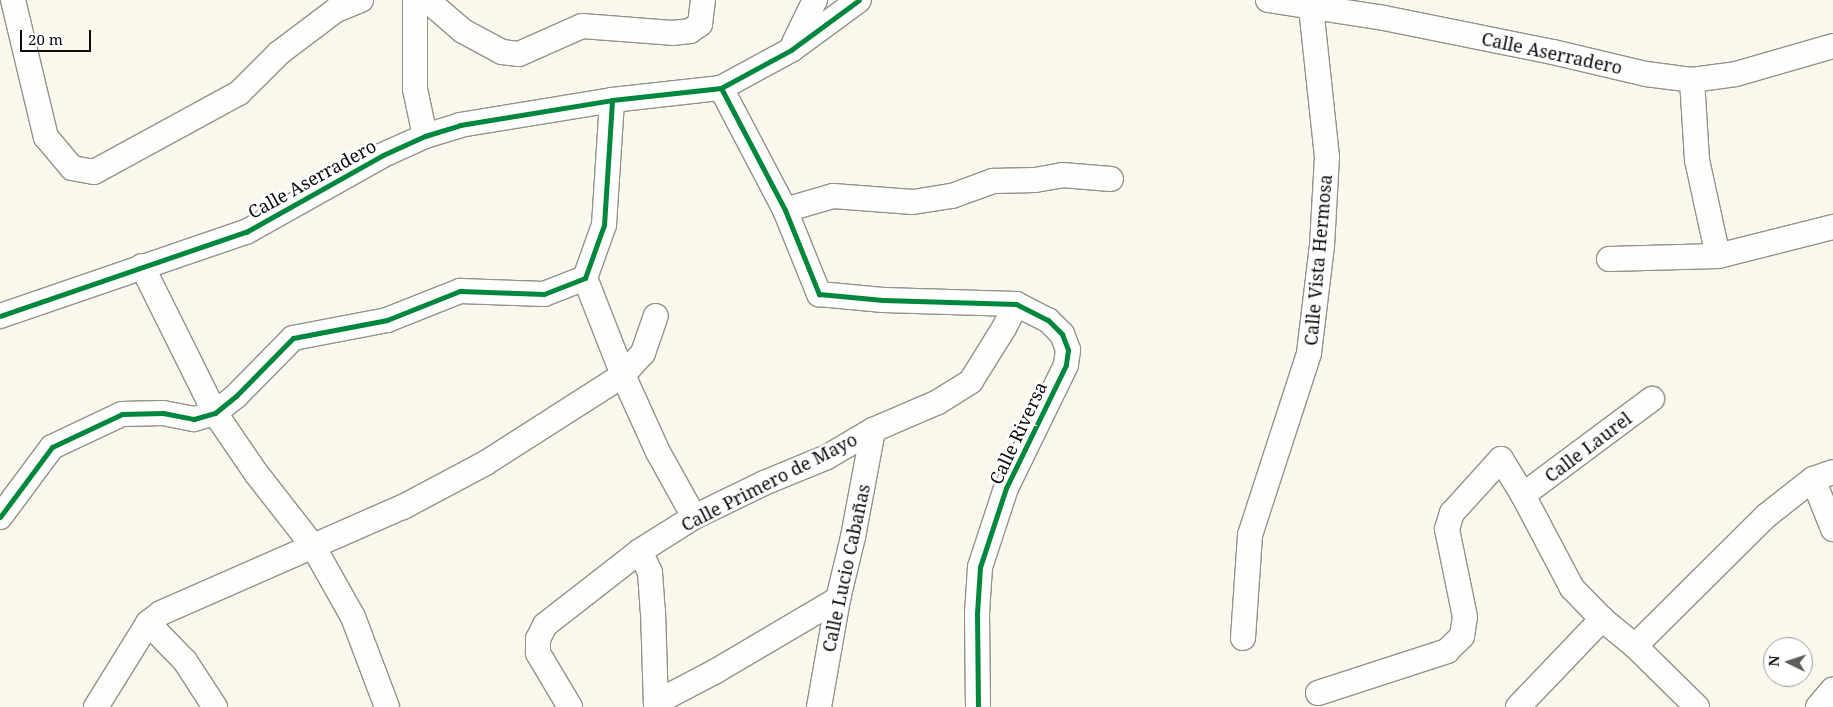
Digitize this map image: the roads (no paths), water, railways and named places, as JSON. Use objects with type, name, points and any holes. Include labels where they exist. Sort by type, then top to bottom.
[{"type":"street","points":[[13,0],[46,137],[72,168],[94,172],[239,93],[280,52],[336,10],[361,0]]},
{"type":"street","points":[[415,0],[415,89],[425,136]]},
{"type":"street","points":[[427,0],[463,31],[502,52],[519,54],[582,26],[672,33],[690,31],[700,24],[703,0]]},
{"type":"street","points":[[791,50],[815,0]]},
{"type":"street","name":"Calle Aserradero","points":[[0,316],[246,232],[383,155],[425,136],[460,125],[612,100],[721,88],[791,50],[859,0]]},
{"type":"street","name":"Calle Aserradero","points":[[1276,1],[1384,18],[1553,52],[1646,74],[1692,80],[1736,74],[1833,46]]},
{"type":"street","name":"Calle Vista Hermosa","points":[[1242,638],[1250,535],[1309,353],[1322,246],[1327,157],[1311,7]]},
{"type":"street","points":[[1692,80],[1697,160],[1718,256]]},
{"type":"street","points":[[721,88],[785,210],[819,294],[883,300],[1016,304]]},
{"type":"street","points":[[612,100],[604,225],[585,278],[624,375],[658,452],[694,517]]},
{"type":"street","points":[[785,210],[833,196],[913,202],[952,196],[993,181],[1034,180],[1062,174],[1111,180]]},
{"type":"street","points":[[1609,259],[1718,256],[1833,227]]},
{"type":"street","points":[[142,266],[215,413],[256,473],[313,546],[353,617],[386,707]]},
{"type":"street","points":[[0,517],[52,447],[122,414],[163,414],[194,419],[215,413],[236,396],[293,338],[386,320],[460,291],[544,294],[585,278]]},
{"type":"street","name":"Calle Riversa","points":[[978,707],[977,613],[980,567],[1006,488],[1066,365],[1068,350],[1062,334],[1048,320],[1016,304]]},
{"type":"street","name":"Calle Primero de Mayo","points":[[570,707],[538,653],[538,639],[544,625],[640,551],[694,517],[827,457],[873,430],[938,402],[971,381],[1004,328],[1016,304]]},
{"type":"street","points":[[96,707],[148,623],[161,613],[403,507],[484,464],[624,375],[643,353],[656,316]]},
{"type":"street","name":"Calle Laurel","points":[[1523,495],[1652,399]]},
{"type":"street","name":"Calle Lucio Cabañas","points":[[819,707],[838,599],[853,537],[873,430]]},
{"type":"street","points":[[1318,693],[1447,651],[1462,636],[1465,617],[1447,529],[1452,513],[1501,459],[1523,495],[1572,588],[1602,619],[1634,646],[1697,707]]},
{"type":"street","points":[[1634,646],[1766,516],[1823,475],[1833,529]]},
{"type":"street","points":[[640,551],[650,572],[657,704],[838,599]]},
{"type":"street","points":[[1518,707],[1602,619]]},
{"type":"street","points":[[148,623],[185,661],[215,707]]},
{"type":"street","points":[[1818,707],[1833,689]]}]
